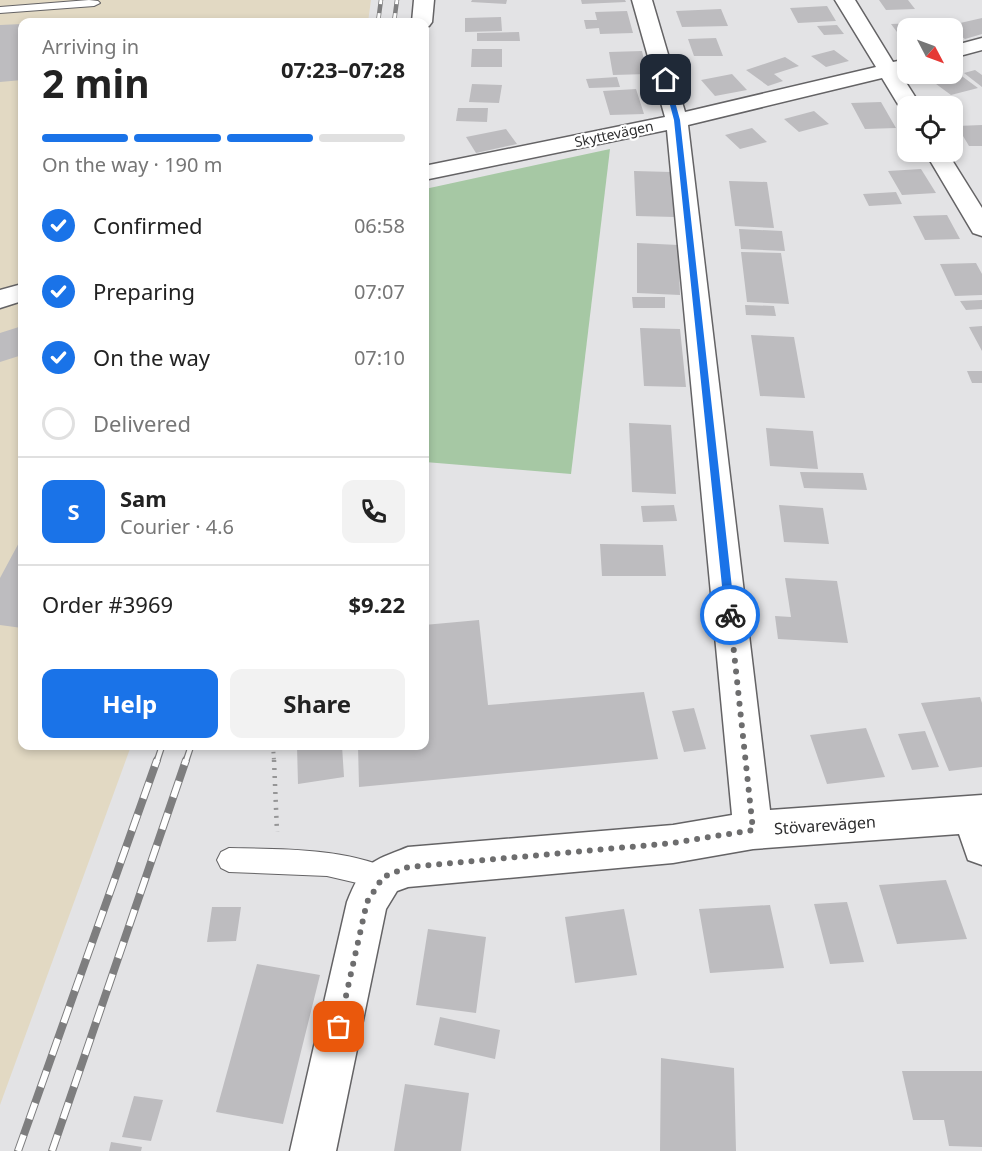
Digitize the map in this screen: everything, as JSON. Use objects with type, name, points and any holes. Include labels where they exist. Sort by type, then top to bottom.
[{"type":"street","points":[[422,18],[424,0]]},
{"type":"street","points":[[642,0],[677,120],[753,830]]},
{"type":"street","points":[[845,0],[897,66]]},
{"type":"street","points":[[963,49],[982,44]]},
{"type":"street","name":"Skyttevägen","points":[[429,172],[677,120],[897,67]]},
{"type":"street","points":[[942,162],[982,228]]},
{"type":"street","points":[[0,299],[18,293]]},
{"type":"street","name":"Stövarevägen","points":[[383,877],[408,867],[673,843],[753,830],[979,825]]},
{"type":"street","points":[[313,1151],[367,902],[383,877]]},
{"type":"lane","points":[[0,10],[94,3]]},
{"type":"lane","points":[[229,860],[280,861],[364,870],[383,877]]},
{"type":"path","points":[[273,750],[280,861]]},
{"type":"shaded area","points":[[0,0],[371,0],[369,18],[18,18],[18,750],[130,750],[0,1105]]},
{"type":"green space","points":[[610,149],[571,474],[429,462],[429,188]]},
{"type":"building","points":[[472,0],[507,0],[506,4],[471,2]]},
{"type":"building","points":[[581,0],[625,0],[626,2],[582,4]]},
{"type":"building","points":[[879,0],[908,0],[915,9],[886,10]]},
{"type":"building","points":[[827,6],[836,21],[798,23],[790,8]]},
{"type":"building","points":[[721,9],[728,26],[682,27],[676,11]]},
{"type":"building","points":[[627,11],[633,33],[600,34],[599,28],[586,29],[584,20],[597,20],[595,12]]},
{"type":"building","points":[[501,17],[502,31],[465,32],[465,18]]},
{"type":"building","points":[[982,18],[982,34],[965,39],[963,38],[963,22]]},
{"type":"building","points":[[18,24],[18,80],[0,82],[0,25]]},
{"type":"building","points":[[891,24],[897,24],[897,32]]},
{"type":"building","points":[[837,25],[844,34],[824,35],[817,26]]},
{"type":"building","points":[[519,32],[520,41],[477,41],[477,33]]},
{"type":"building","points":[[716,38],[723,56],[694,56],[688,39]]},
{"type":"building","points":[[472,49],[502,49],[502,67],[471,67]]},
{"type":"building","points":[[834,50],[849,61],[826,67],[811,56]]},
{"type":"building","points":[[642,51],[647,74],[613,75],[609,52]]},
{"type":"building","points":[[785,57],[799,66],[774,74],[783,81],[768,86],[746,70]]},
{"type":"building","points":[[975,70],[982,75],[982,87],[964,73]]},
{"type":"building","points":[[732,74],[747,90],[715,96],[701,80]]},
{"type":"building","points":[[617,77],[620,87],[589,88],[586,79]]},
{"type":"building","points":[[963,77],[978,88],[951,95],[936,84],[963,84]]},
{"type":"building","points":[[472,84],[502,85],[499,103],[469,102]]},
{"type":"building","points":[[636,89],[644,114],[610,115],[603,91]]},
{"type":"building","points":[[881,102],[896,128],[865,129],[851,103]]},
{"type":"building","points":[[458,108],[488,108],[487,122],[456,121]]},
{"type":"building","points":[[814,111],[829,124],[799,132],[784,119]]},
{"type":"building","points":[[982,125],[982,146],[969,146],[963,136],[963,126]]},
{"type":"building","points":[[752,128],[767,142],[740,149],[725,135]]},
{"type":"building","points":[[506,129],[517,144],[476,153],[466,137]]},
{"type":"building","points":[[921,169],[936,193],[902,195],[888,171]]},
{"type":"building","points":[[634,171],[671,172],[675,217],[636,216]]},
{"type":"building","points":[[729,181],[767,182],[774,228],[735,226]]},
{"type":"building","points":[[896,192],[902,204],[869,206],[863,194]]},
{"type":"building","points":[[947,215],[960,239],[925,240],[913,216]]},
{"type":"building","points":[[739,229],[782,231],[785,251],[741,249]]},
{"type":"building","points":[[637,243],[678,245],[680,295],[637,293]]},
{"type":"building","points":[[741,252],[781,253],[789,304],[747,302]]},
{"type":"building","points":[[976,263],[982,274],[982,295],[955,296],[940,264]]},
{"type":"building","points":[[632,297],[665,297],[665,308],[633,308]]},
{"type":"building","points":[[982,300],[982,309],[966,310],[960,301]]},
{"type":"building","points":[[745,305],[774,306],[776,316],[746,315]]},
{"type":"building","points":[[982,326],[982,351],[969,327]]},
{"type":"building","points":[[18,327],[18,356],[0,362],[0,333]]},
{"type":"building","points":[[640,328],[680,329],[686,387],[644,386]]},
{"type":"building","points":[[751,335],[794,337],[805,398],[760,396]]},
{"type":"building","points":[[967,371],[982,371],[982,383],[972,383]]},
{"type":"building","points":[[629,423],[671,425],[676,494],[632,492]]},
{"type":"building","points":[[766,428],[813,431],[818,469],[770,466]]},
{"type":"building","points":[[800,472],[863,473],[867,490],[804,488]]},
{"type":"building","points":[[674,505],[677,521],[643,522],[641,506]]},
{"type":"building","points":[[779,505],[823,508],[829,544],[784,542]]},
{"type":"building","points":[[18,544],[18,627],[0,625],[0,578]]},
{"type":"building","points":[[600,544],[663,545],[666,576],[602,576]]},
{"type":"building","points":[[785,578],[837,581],[848,643],[778,639],[775,616],[791,617]]},
{"type":"building","points":[[479,620],[488,705],[644,692],[658,759],[359,787],[358,750],[429,750],[429,625]]},
{"type":"building","points":[[980,697],[982,703],[982,767],[949,771],[921,703]]},
{"type":"building","points":[[694,708],[706,749],[684,752],[672,711]]},
{"type":"building","points":[[866,728],[885,777],[827,784],[810,735]]},
{"type":"building","points":[[925,731],[939,767],[912,770],[898,734]]},
{"type":"building","points":[[297,750],[342,750],[344,777],[298,784]]},
{"type":"building","points":[[946,880],[967,939],[897,944],[879,885]]},
{"type":"building","points":[[847,902],[864,962],[830,964],[814,904]]},
{"type":"building","points":[[770,905],[784,968],[710,973],[699,909]]},
{"type":"building","points":[[212,907],[241,907],[236,941],[207,942]]},
{"type":"building","points":[[624,909],[637,975],[575,983],[565,917]]},
{"type":"building","points":[[428,929],[486,937],[476,1013],[416,1005]]},
{"type":"building","points":[[257,964],[320,975],[283,1124],[216,1112]]},
{"type":"building","points":[[440,1017],[500,1030],[495,1059],[434,1045]]},
{"type":"building","points":[[661,1058],[734,1068],[736,1151],[660,1151]]},
{"type":"building","points":[[902,1071],[982,1071],[982,1147],[949,1146],[944,1120],[913,1120]]},
{"type":"building","points":[[405,1084],[469,1093],[461,1151],[394,1151]]},
{"type":"building","points":[[134,1096],[163,1100],[151,1141],[122,1137]]},
{"type":"building","points":[[111,1142],[142,1147],[141,1151],[109,1151]]},
{"type":"railway","points":[[379,18],[381,0]]},
{"type":"railway","points":[[395,18],[397,0]]},
{"type":"railway","points":[[157,761],[161,750]]},
{"type":"railway","points":[[186,761],[190,750]]},
{"type":"railway","points":[[18,1151],[157,760]]},
{"type":"railway","points":[[52,1151],[186,760]]},
{"type":"way so far","points":[[339,1027],[367,902],[383,877],[408,867],[673,843],[753,830],[730,615]]},
{"type":"route","points":[[666,80],[677,120],[730,615]]}]
